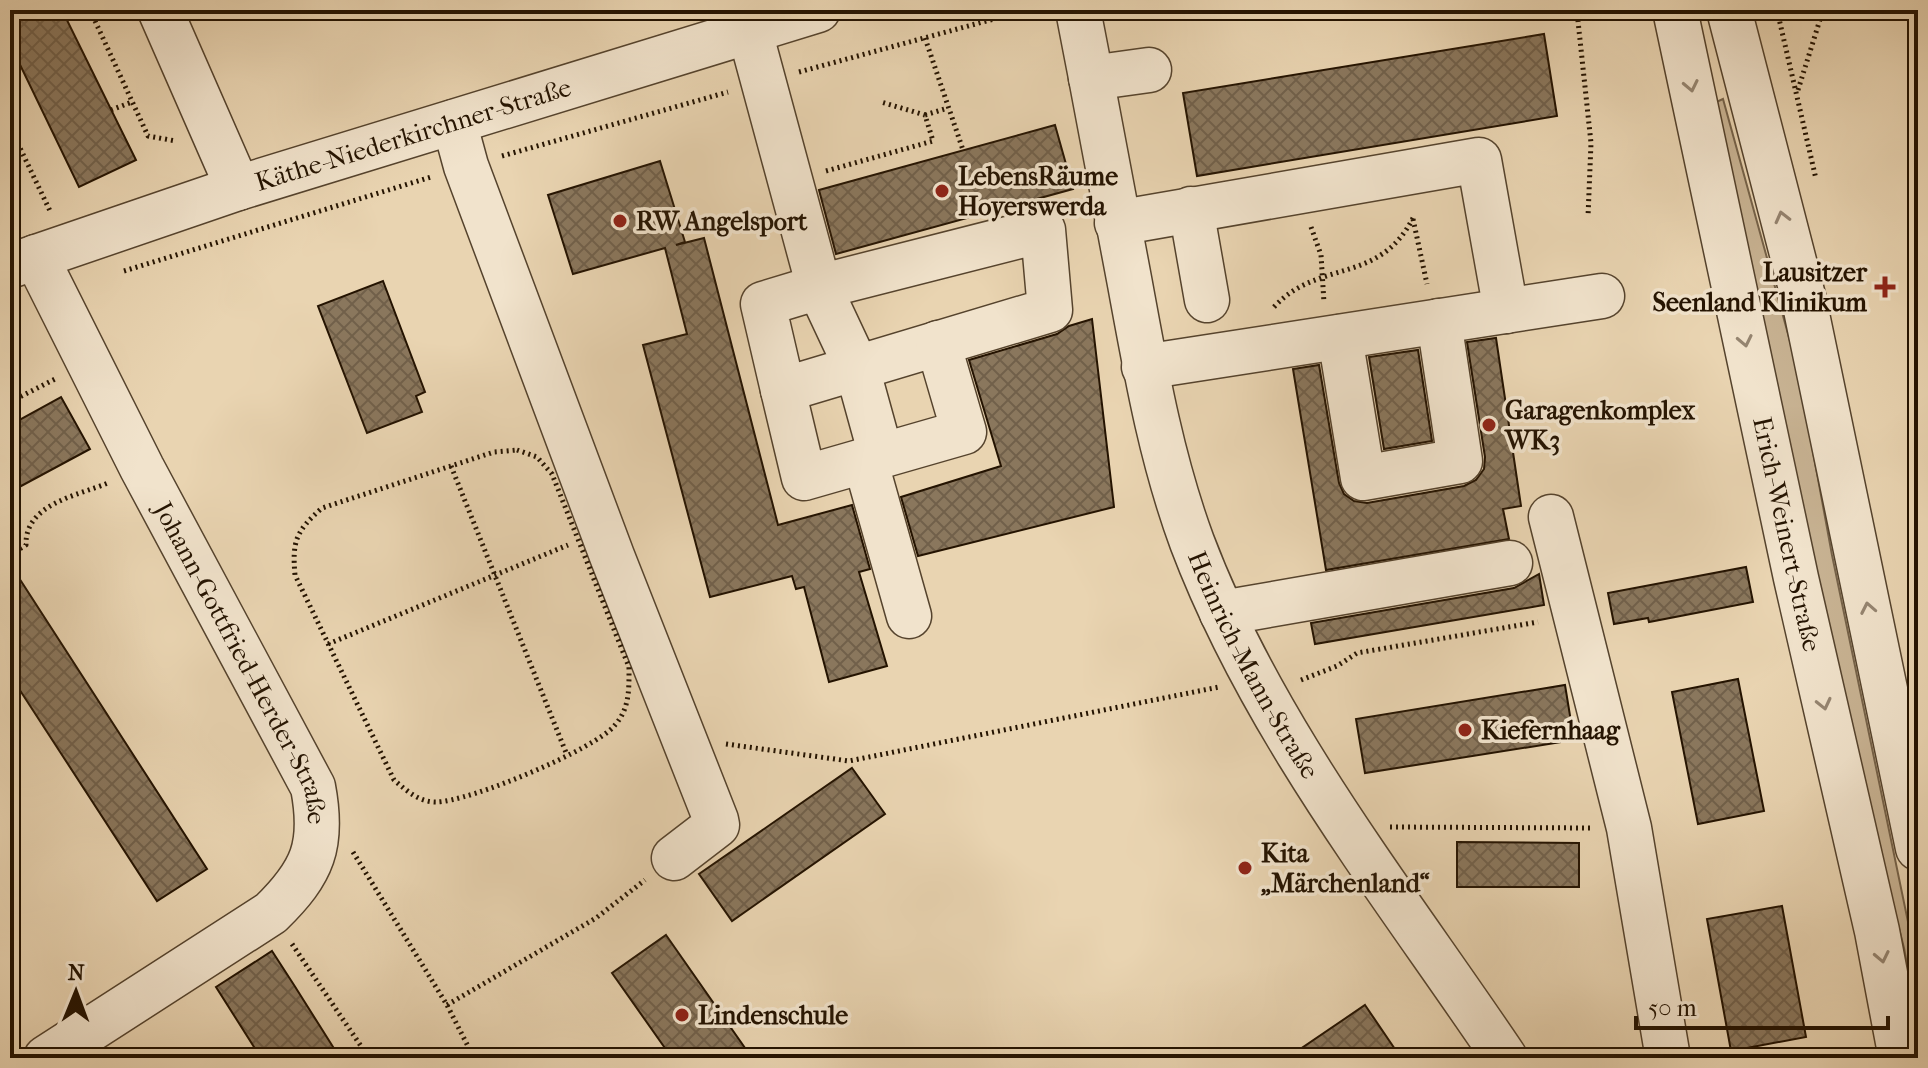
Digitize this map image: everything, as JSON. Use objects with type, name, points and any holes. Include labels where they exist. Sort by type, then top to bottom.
[{"type":"street","points":[[160,10],[238,188]]},
{"type":"street","name":"Käthe-Niederkirchner-Straße","points":[[38,256],[238,188],[818,10]]},
{"type":"street","name":"Heinrich-Mann-Straße","points":[[1078,10],[1144,367],[1170,477],[1222,613],[1257,680],[1348,827],[1505,1058]]},
{"type":"street","name":"Erich-Weinert-Straße","points":[[1675,10],[1799,592],[1877,931],[1901,1058]]},
{"type":"street","points":[[1729,10],[1804,300],[1918,848]]},
{"type":"street","points":[[750,32],[819,287],[857,368],[873,458],[909,616]]},
{"type":"street","points":[[1091,78],[1149,70]]},
{"type":"street","points":[[454,122],[466,166],[599,490],[717,825],[674,858]]},
{"type":"street","points":[[1117,223],[1479,160],[1506,311]]},
{"type":"street","points":[[1191,209],[1207,300]]},
{"type":"street","points":[[783,390],[938,343],[1050,310],[1043,230],[763,304],[783,390],[804,478],[964,432],[938,343]]},
{"type":"street","name":"Johann-Gottfried-Herder-Straße","points":[[38,256],[142,468],[313,787],[319,836],[309,867],[293,892],[271,913],[46,1058]]},
{"type":"street","points":[[1144,367],[1602,296]]},
{"type":"street","points":[[1340,337],[1363,478],[1460,461],[1445,320]]},
{"type":"street","points":[[1551,517],[1629,828],[1668,1058]]},
{"type":"street","points":[[1222,613],[1510,563]]},
{"type":"path","points":[[90,10],[148,136],[175,140],[182,152]]},
{"type":"path","points":[[115,274],[466,166],[1027,10]]},
{"type":"path","points":[[1585,10],[1578,21],[1591,143],[1588,217]]},
{"type":"path","points":[[1798,91],[1823,10]]},
{"type":"path","points":[[925,38],[963,150]]},
{"type":"path","points":[[111,110],[132,102]]},
{"type":"path","points":[[881,102],[925,115],[948,108]]},
{"type":"path","points":[[790,180],[933,141],[925,115]]},
{"type":"path","points":[[10,127],[38,256]]},
{"type":"path","points":[[1406,171],[1427,286],[1445,320]]},
{"type":"path","points":[[1283,192],[1303,213],[1315,235],[1324,276],[1323,301],[1327,316],[1340,337]]},
{"type":"path","points":[[1240,352],[1292,290],[1324,276],[1358,268],[1384,255],[1405,234],[1413,218]]},
{"type":"path","points":[[10,402],[88,361]]},
{"type":"path","points":[[517,450],[537,457],[552,474],[579,541],[629,667],[629,696],[617,724],[596,743],[464,798],[435,802],[412,796],[394,780],[295,575],[292,548],[303,525],[322,508],[494,452],[517,450]]},
{"type":"path","points":[[451,466],[567,755]]},
{"type":"path","points":[[10,555],[26,545],[26,529],[39,511],[142,468]]},
{"type":"path","points":[[328,644],[579,541]]},
{"type":"path","points":[[684,738],[849,761],[1257,680],[1301,680],[1337,666],[1357,653],[1578,615]]},
{"type":"path","points":[[1348,827],[1629,828]]},
{"type":"path","points":[[347,842],[447,1005],[474,1058]]},
{"type":"path","points":[[447,1005],[596,918],[674,858]]},
{"type":"path","points":[[271,913],[369,1058]]},
{"type":"shaded area","points":[[1723,99],[1798,370],[1832,555],[1918,970],[1918,1023],[1904,948],[1851,740],[1768,341],[1714,103]]},
{"type":"building","points":[[10,10],[62,10],[136,160],[79,187],[10,44]]},
{"type":"building","points":[[1544,34],[1557,116],[1197,176],[1183,93]]},
{"type":"building","name":"LebensRäume Hoyerswerda","points":[[1055,125],[1073,189],[836,254],[819,190]]},
{"type":"building","points":[[660,161],[685,242],[676,245],[704,238],[778,525],[852,505],[870,569],[859,572],[887,666],[829,682],[804,587],[796,589],[792,576],[710,597],[643,345],[687,334],[665,248],[573,274],[548,195]]},
{"type":"building","points":[[383,281],[425,392],[416,396],[422,412],[367,433],[318,306]]},
{"type":"building","points":[[1092,319],[1114,507],[918,556],[901,497],[1001,466],[969,360],[1057,334],[1069,326]]},
{"type":"building","name":"Garagenkomplex WK3","points":[[1496,338],[1521,506],[1503,509],[1509,539],[1326,570],[1293,369],[1319,365],[1339,483],[1344,494],[1354,501],[1367,503],[1464,486],[1476,480],[1484,469],[1485,457],[1467,342]]},
{"type":"building","points":[[1418,350],[1432,441],[1384,449],[1369,357]]},
{"type":"building","points":[[61,397],[90,449],[10,492],[10,425]]},
{"type":"building","points":[[10,564],[207,869],[157,901],[10,675]]},
{"type":"building","points":[[1746,567],[1753,602],[1649,622],[1648,618],[1614,624],[1608,593]]},
{"type":"building","points":[[1539,574],[1544,605],[1315,644],[1311,623],[1514,588]]},
{"type":"building","points":[[1738,679],[1764,811],[1698,824],[1672,692]]},
{"type":"building","name":"Kiefernhaag","points":[[1565,685],[1574,740],[1365,773],[1356,719]]},
{"type":"building","points":[[852,768],[885,814],[732,921],[699,874]]},
{"type":"building","points":[[1457,842],[1579,843],[1579,887],[1457,887]]},
{"type":"building","points":[[1782,906],[1806,1037],[1731,1051],[1707,919]]},
{"type":"building","name":"Lindenschule","points":[[666,935],[752,1058],[672,1058],[612,973]]},
{"type":"building","points":[[272,951],[340,1058],[261,1058],[216,987]]},
{"type":"building","points":[[1365,1005],[1401,1058],[1287,1058]]},
{"type":"place","name":"LebensRäume Hoyerswerda","points":[[942,191]]},
{"type":"place","name":"RW Angelsport","points":[[620,221]]},
{"type":"place","name":"Lausitzer Seenland Klinikum","points":[[1885,287]]},
{"type":"place","name":"Garagenkomplex WK3","points":[[1489,425]]},
{"type":"place","name":"Kiefernhaag","points":[[1465,730]]},
{"type":"place","name":"Kita „Märchenland“","points":[[1245,868]]},
{"type":"place","name":"Lindenschule","points":[[682,1015]]}]
